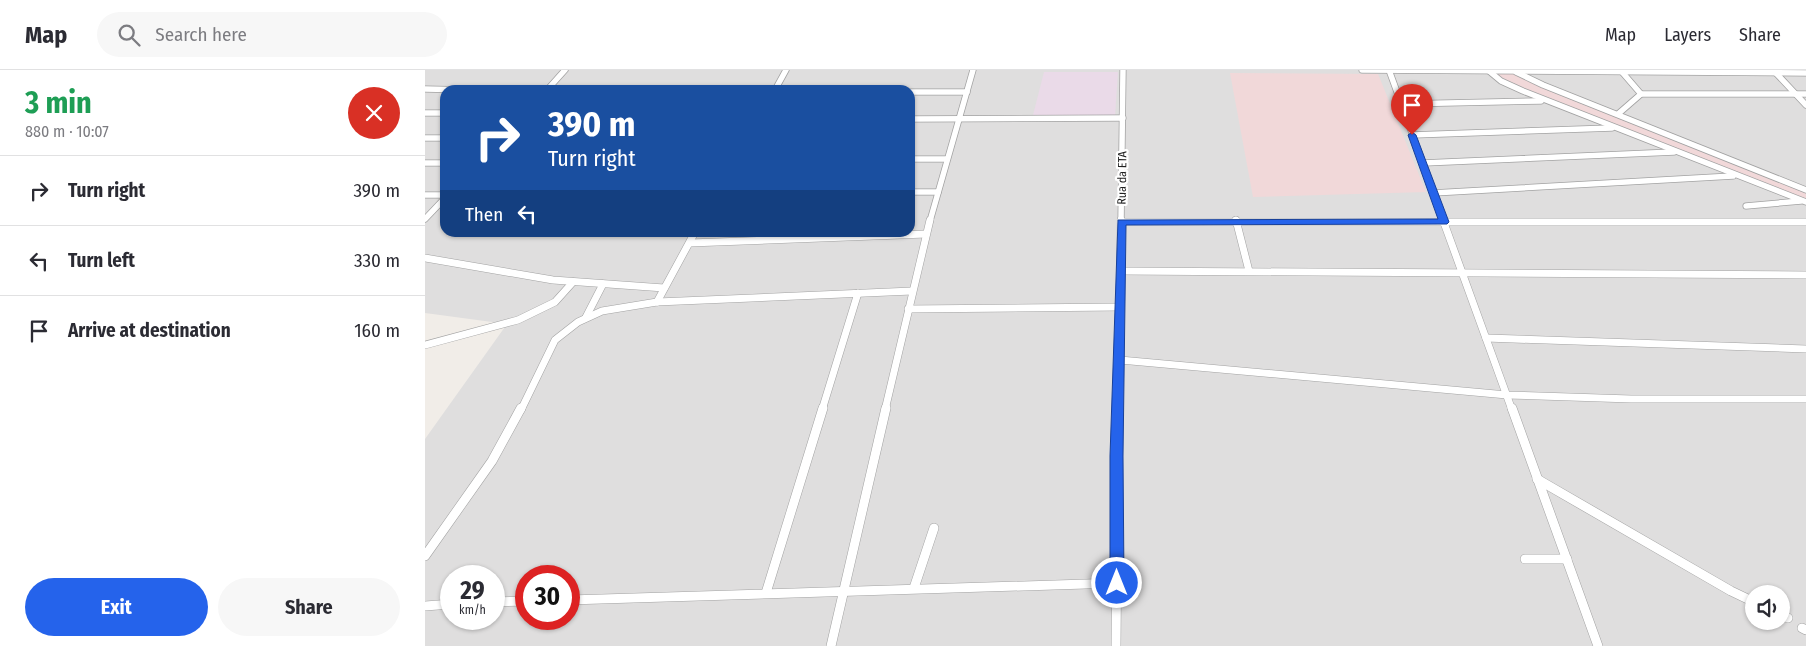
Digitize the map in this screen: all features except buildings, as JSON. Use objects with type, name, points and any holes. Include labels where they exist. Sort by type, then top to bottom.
[{"type":"street","points":[[552,85],[565,70]]},
{"type":"street","points":[[778,85],[786,70]]},
{"type":"street","points":[[831,646],[926,234],[973,70]]},
{"type":"street","name":"Rua da ETA","points":[[1116,646],[1123,70]]},
{"type":"street","points":[[1363,70],[1806,73]]},
{"type":"street","points":[[1389,70],[1598,646]]},
{"type":"street","points":[[1489,71],[1501,81],[1545,100],[1805,202]]},
{"type":"street","points":[[1513,71],[1806,190]]},
{"type":"street","points":[[1621,72],[1641,94]]},
{"type":"street","points":[[1775,72],[1806,105]]},
{"type":"street","points":[[425,89],[440,89]]},
{"type":"street","points":[[915,92],[967,92]]},
{"type":"street","points":[[1618,114],[1641,94],[1806,94]]},
{"type":"street","points":[[1401,104],[1545,100]]},
{"type":"street","points":[[425,113],[440,113]]},
{"type":"street","points":[[915,119],[1123,118]]},
{"type":"street","points":[[1412,135],[1616,127]]},
{"type":"street","points":[[425,138],[440,138]]},
{"type":"street","points":[[1423,163],[1676,152]]},
{"type":"street","points":[[915,159],[947,160]]},
{"type":"street","points":[[425,163],[440,163]]},
{"type":"street","points":[[1433,193],[1735,176]]},
{"type":"street","points":[[915,192],[938,192]]},
{"type":"street","points":[[425,196],[440,197]]},
{"type":"street","points":[[425,219],[440,202]]},
{"type":"street","points":[[1746,206],[1805,202]]},
{"type":"street","points":[[1236,220],[1249,272]]},
{"type":"street","points":[[1121,222],[1236,220],[1806,222]]},
{"type":"street","points":[[915,234],[926,234]]},
{"type":"street","points":[[657,302],[693,237]]},
{"type":"street","points":[[690,243],[847,237]]},
{"type":"street","points":[[425,258],[553,280],[664,288]]},
{"type":"street","points":[[425,264],[435,260]]},
{"type":"street","points":[[1121,271],[1806,275]]},
{"type":"street","points":[[425,345],[518,320],[555,302],[573,282]]},
{"type":"street","points":[[586,317],[603,284]]},
{"type":"street","points":[[425,556],[492,461],[508,435],[555,340],[567,328],[586,317],[615,306],[657,302],[912,291]]},
{"type":"street","points":[[766,593],[858,293]]},
{"type":"street","points":[[908,309],[1121,307]]},
{"type":"street","points":[[1486,338],[1806,350]]},
{"type":"street","points":[[1120,360],[1507,395],[1631,399],[1806,399]]},
{"type":"street","points":[[1537,479],[1745,598]]},
{"type":"street","points":[[914,588],[934,528]]},
{"type":"street","points":[[1525,559],[1567,559]]},
{"type":"street","points":[[580,600],[1117,583]]},
{"type":"street","points":[[425,606],[440,605]]},
{"type":"shaded area","points":[[425,70],[1806,70],[1806,646],[425,646],[425,439],[507,324],[425,313]]},
{"type":"shaded area","points":[[1489,71],[1513,71],[1806,190],[1806,202],[1523,91]]},
{"type":"shaded area","points":[[1044,72],[1118,72],[1115,116],[1033,115]]},
{"type":"shaded area","points":[[1230,73],[1378,74],[1426,192],[1253,197]]},
{"type":"route","points":[[1117,583],[1121,222],[1236,220],[1444,222],[1412,135]]}]
